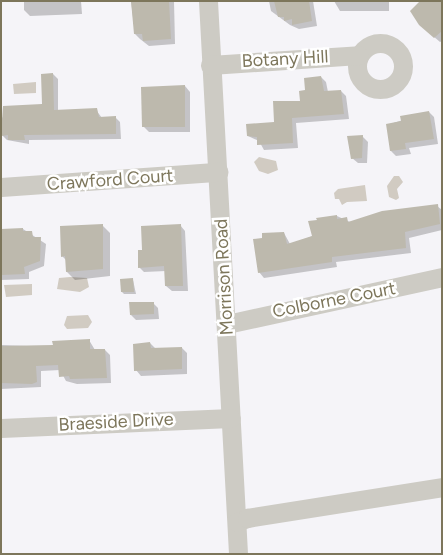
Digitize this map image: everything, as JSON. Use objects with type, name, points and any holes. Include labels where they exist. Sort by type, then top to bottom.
[{"type":"street","name":"Morrison Road","points":[[208,1],[238,554]]},
{"type":"street","name":"Botany Hill","points":[[210,65],[359,55]]},
{"type":"street","name":"Crawford Court","points":[[1,187],[218,172]]},
{"type":"street","name":"Colborne Court","points":[[227,324],[442,278]]},
{"type":"street","name":"Braeside Drive","points":[[1,428],[231,418]]},
{"type":"street","points":[[237,522],[247,518],[442,487]]},
{"type":"shaded area","points":[[36,82],[36,93],[14,94],[13,84]]},
{"type":"shaded area","points":[[259,157],[276,161],[278,170],[268,174],[259,171],[254,162]]},
{"type":"shaded area","points":[[394,176],[399,176],[403,182],[397,189],[399,198],[396,200],[389,197],[387,186]]},
{"type":"shaded area","points":[[365,185],[367,201],[347,202],[342,205],[339,199],[335,199],[334,193],[338,189]]},
{"type":"shaded area","points":[[59,278],[87,278],[89,287],[80,292],[57,289]]},
{"type":"shaded area","points":[[32,284],[32,295],[6,297],[4,285]]},
{"type":"shaded area","points":[[88,315],[92,322],[88,328],[67,329],[64,325],[67,316]]},
{"type":"building","points":[[131,1],[169,1],[171,39],[143,41],[142,34],[134,34]]},
{"type":"building","points":[[274,1],[309,1],[312,21],[292,25],[292,19],[284,21],[284,17],[278,17]]},
{"type":"building","points":[[420,1],[442,1],[442,31],[434,38],[419,25],[410,11]]},
{"type":"building","points":[[53,73],[54,110],[97,108],[99,117],[116,116],[116,134],[24,135],[25,140],[8,140],[8,135],[1,136],[3,106],[42,104],[41,74]]},
{"type":"building","points":[[321,76],[324,91],[341,90],[344,114],[292,118],[293,143],[257,145],[257,137],[247,136],[246,124],[274,122],[273,101],[300,101],[299,91],[305,90],[304,78]]},
{"type":"building","points":[[185,85],[185,127],[142,127],[141,87]]},
{"type":"building","points":[[429,111],[434,139],[405,143],[406,149],[390,151],[386,124],[401,121],[400,116]]},
{"type":"building","points":[[363,135],[362,158],[351,159],[347,136]]},
{"type":"building","points":[[438,204],[440,224],[405,232],[406,248],[332,257],[332,262],[258,273],[253,239],[262,238],[262,233],[284,232],[287,244],[312,236],[308,221],[317,220],[316,218],[337,215],[337,219],[347,217],[348,222],[382,211]]},
{"type":"building","points":[[103,224],[103,269],[66,272],[65,256],[61,257],[60,226]]},
{"type":"building","points":[[181,224],[183,286],[165,286],[164,266],[138,268],[138,250],[142,250],[141,226]]},
{"type":"building","points":[[23,228],[23,231],[32,231],[33,237],[41,237],[40,261],[24,267],[25,274],[1,275],[1,229]]},
{"type":"building","points":[[133,278],[134,292],[121,292],[120,279]]},
{"type":"building","points":[[129,302],[154,302],[154,314],[130,315]]},
{"type":"building","points":[[90,339],[90,349],[105,349],[107,378],[70,379],[69,376],[59,377],[58,365],[36,366],[37,382],[32,384],[1,383],[1,346],[53,345],[52,341]]},
{"type":"building","points":[[150,342],[151,348],[182,347],[182,369],[134,371],[133,344]]}]
